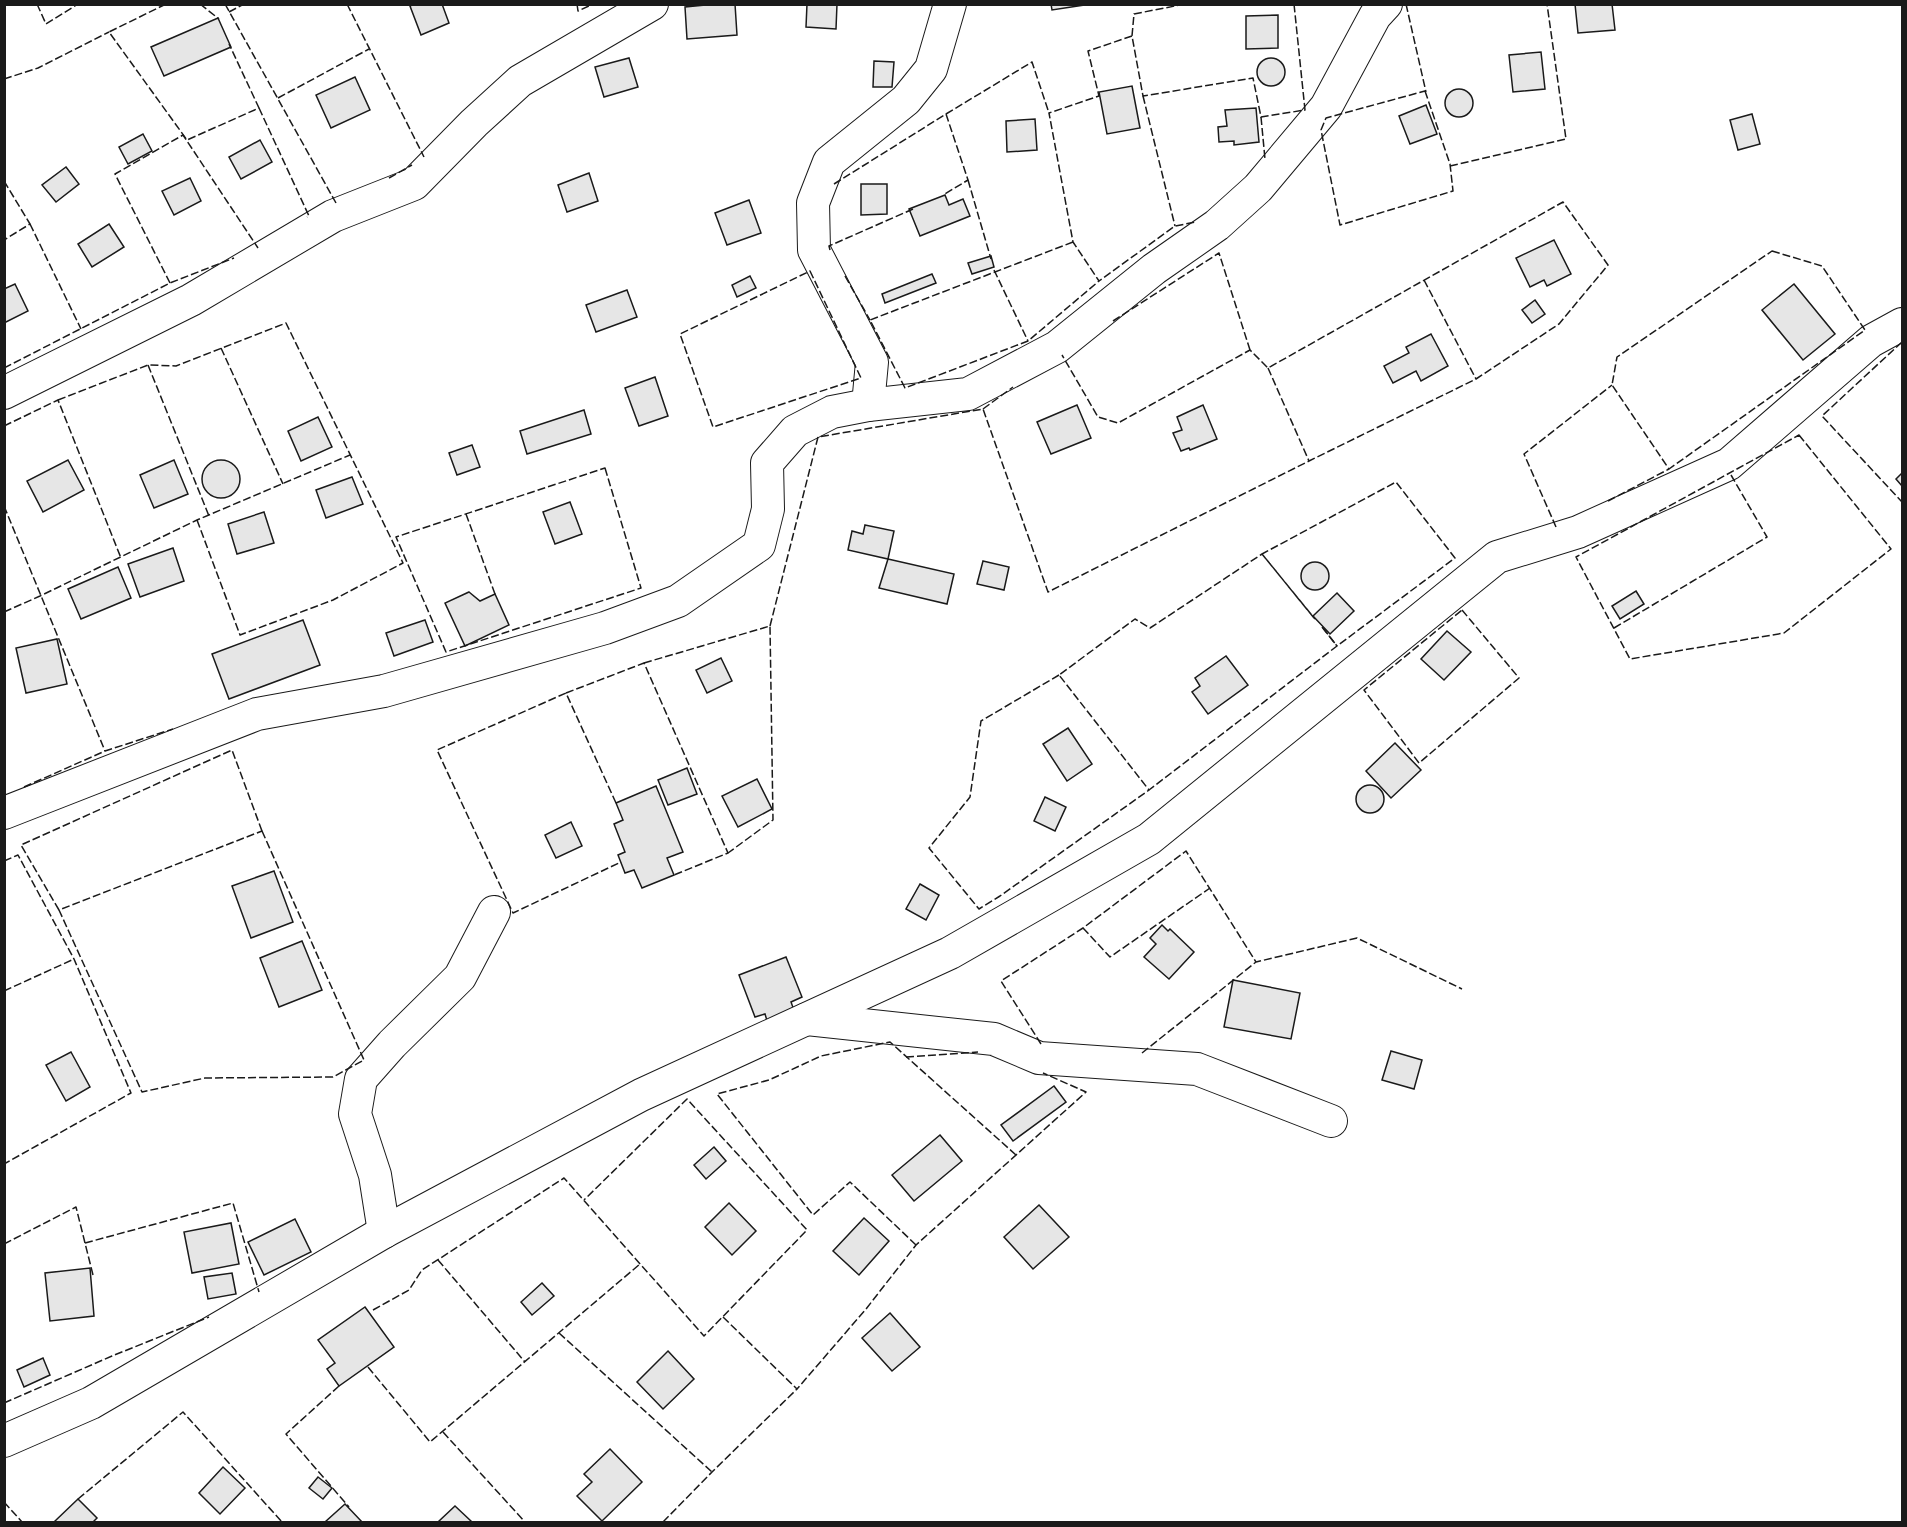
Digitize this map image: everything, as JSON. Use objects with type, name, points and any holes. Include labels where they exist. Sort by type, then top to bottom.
[{"type":"street","points":[[4,393],[191,300],[333,216],[414,184],[474,123],[520,81],[652,4]]},
{"type":"street","points":[[868,405],[872,362],[814,250],[813,203],[829,162],[906,100],[931,69],[950,4]]},
{"type":"street","points":[[4,813],[257,714],[384,692],[584,635],[678,601],[759,545],[768,509],[767,463],[795,431],[832,412],[868,405],[968,394],[1056,347],[1154,269],[1216,225],[1258,188],[1326,106],[1375,16],[1386,4]]},
{"type":"street","points":[[4,1441],[91,1403],[384,1232],[641,1095],[950,953],[1149,839],[1497,557],[1578,532],[1729,464],[1871,341],[1902,324]]},
{"type":"street","points":[[384,1232],[375,1175],[355,1114],[361,1079],[392,1044],[460,977],[494,912]]},
{"type":"street","points":[[806,1019],[994,1039],[1039,1058],[1197,1069],[1331,1121]]},
{"type":"building","points":[[442,4],[449,23],[421,35],[410,6]]},
{"type":"building","points":[[735,4],[737,35],[687,39],[685,7]]},
{"type":"building","points":[[807,4],[837,4],[836,29],[806,27]]},
{"type":"building","points":[[1051,4],[1084,4],[1084,5],[1052,10]]},
{"type":"building","points":[[1575,4],[1612,4],[1615,30],[1578,33]]},
{"type":"building","points":[[1278,15],[1278,48],[1246,49],[1246,16]]},
{"type":"building","points":[[218,18],[231,47],[164,76],[151,47]]},
{"type":"building","points":[[1541,52],[1545,89],[1513,92],[1509,55]]},
{"type":"building","points":[[629,58],[638,87],[604,97],[595,67]]},
{"type":"building","points":[[1271,58],[1281,62],[1285,72],[1281,82],[1271,86],[1261,82],[1257,72],[1261,62]]},
{"type":"building","points":[[874,61],[894,62],[892,87],[873,87]]},
{"type":"building","points":[[355,77],[370,110],[331,128],[316,95]]},
{"type":"building","points":[[1132,86],[1140,128],[1107,134],[1099,92]]},
{"type":"building","points":[[1459,89],[1469,93],[1473,103],[1469,113],[1459,117],[1449,113],[1445,103],[1449,93]]},
{"type":"building","points":[[1426,105],[1437,134],[1410,144],[1399,116]]},
{"type":"building","points":[[1256,108],[1259,142],[1234,145],[1234,141],[1219,142],[1218,127],[1227,126],[1225,110]]},
{"type":"building","points":[[1752,114],[1760,144],[1738,150],[1730,120]]},
{"type":"building","points":[[1035,119],[1037,150],[1007,152],[1006,121]]},
{"type":"building","points":[[143,134],[152,151],[128,164],[119,147]]},
{"type":"building","points":[[260,140],[272,162],[241,179],[229,157]]},
{"type":"building","points":[[66,167],[79,184],[56,202],[42,185]]},
{"type":"building","points":[[589,173],[598,201],[567,212],[558,185]]},
{"type":"building","points":[[190,178],[201,201],[174,215],[162,191]]},
{"type":"building","points":[[861,184],[887,184],[887,214],[861,215]]},
{"type":"building","points":[[945,195],[949,205],[963,199],[970,216],[920,236],[909,209]]},
{"type":"building","points":[[749,200],[761,233],[727,245],[715,213]]},
{"type":"building","points":[[109,224],[124,247],[92,267],[78,244]]},
{"type":"building","points":[[1554,240],[1571,274],[1547,286],[1544,280],[1530,287],[1516,258]]},
{"type":"building","points":[[991,256],[994,267],[972,274],[968,263]]},
{"type":"building","points":[[932,274],[936,283],[885,303],[882,294]]},
{"type":"building","points":[[750,276],[756,288],[737,297],[732,285]]},
{"type":"building","points":[[15,284],[28,311],[4,323],[4,289]]},
{"type":"building","points":[[1794,284],[1835,334],[1803,360],[1762,310]]},
{"type":"building","points":[[627,290],[637,317],[596,332],[586,305]]},
{"type":"building","points":[[1535,300],[1545,314],[1532,323],[1522,310]]},
{"type":"building","points":[[1431,334],[1448,366],[1421,381],[1416,371],[1393,383],[1384,366],[1409,353],[1406,347]]},
{"type":"building","points":[[655,377],[668,416],[639,426],[625,388]]},
{"type":"building","points":[[1077,405],[1091,438],[1051,454],[1037,422]]},
{"type":"building","points":[[1203,405],[1217,439],[1190,450],[1189,448],[1181,451],[1173,433],[1182,430],[1177,417]]},
{"type":"building","points":[[584,410],[591,434],[527,454],[520,431]]},
{"type":"building","points":[[318,417],[332,447],[301,461],[288,431]]},
{"type":"building","points":[[472,445],[480,467],[457,475],[449,453]]},
{"type":"building","points":[[68,460],[84,490],[43,512],[27,481]]},
{"type":"building","points":[[174,460],[188,494],[154,508],[140,475]]},
{"type":"building","points":[[221,460],[235,465],[240,479],[235,493],[221,498],[207,493],[202,479],[207,465]]},
{"type":"building","points":[[1902,473],[1902,486],[1896,479]]},
{"type":"building","points":[[352,477],[363,504],[326,518],[316,490]]},
{"type":"building","points":[[570,502],[582,534],[555,544],[543,512]]},
{"type":"building","points":[[264,512],[274,543],[237,554],[228,524]]},
{"type":"building","points":[[865,525],[894,531],[888,559],[848,550],[852,531],[863,534]]},
{"type":"building","points":[[173,548],[184,581],[140,597],[128,564]]},
{"type":"building","points":[[888,559],[954,574],[947,604],[879,588]]},
{"type":"building","points":[[983,561],[1009,567],[1004,590],[977,584]]},
{"type":"building","points":[[1315,562],[1325,566],[1329,576],[1325,586],[1315,590],[1305,586],[1301,576],[1305,566]]},
{"type":"building","points":[[118,567],[131,598],[81,619],[68,589]]},
{"type":"building","points":[[1636,591],[1644,604],[1620,619],[1612,606]]},
{"type":"building","points":[[469,592],[480,601],[495,594],[509,625],[465,646],[445,603]]},
{"type":"building","points":[[1337,593],[1354,611],[1330,634],[1313,616]]},
{"type":"building","points":[[303,620],[320,665],[229,699],[212,654]]},
{"type":"building","points":[[425,620],[433,642],[394,656],[386,633]]},
{"type":"building","points":[[1447,631],[1471,652],[1444,680],[1421,659]]},
{"type":"building","points":[[57,639],[67,684],[26,693],[16,648]]},
{"type":"building","points":[[1226,656],[1248,685],[1208,714],[1192,692],[1200,686],[1195,678]]},
{"type":"building","points":[[721,658],[732,681],[707,693],[696,670]]},
{"type":"building","points":[[1068,728],[1092,764],[1067,781],[1043,744]]},
{"type":"building","points":[[1395,743],[1421,770],[1391,798],[1366,771]]},
{"type":"building","points":[[687,768],[697,794],[668,805],[658,780]]},
{"type":"building","points":[[757,779],[772,809],[738,827],[722,796]]},
{"type":"building","points":[[1370,785],[1380,789],[1384,799],[1380,809],[1370,813],[1360,809],[1356,799],[1360,789]]},
{"type":"building","points":[[656,786],[683,852],[667,858],[674,875],[642,888],[634,870],[625,873],[618,855],[625,852],[614,824],[623,820],[616,803]]},
{"type":"building","points":[[1045,797],[1066,807],[1055,831],[1034,821]]},
{"type":"building","points":[[571,822],[582,846],[556,858],[545,835]]},
{"type":"building","points":[[274,871],[293,922],[251,938],[232,886]]},
{"type":"building","points":[[920,884],[939,895],[926,920],[906,909]]},
{"type":"building","points":[[1162,925],[1168,931],[1170,929],[1194,952],[1169,979],[1144,957],[1156,944],[1150,938]]},
{"type":"building","points":[[302,941],[322,990],[279,1007],[260,958]]},
{"type":"building","points":[[786,957],[802,997],[791,1002],[795,1013],[768,1024],[765,1014],[755,1017],[739,975]]},
{"type":"building","points":[[1233,980],[1300,993],[1291,1039],[1224,1027]]},
{"type":"building","points":[[1391,1051],[1422,1060],[1414,1089],[1382,1080]]},
{"type":"building","points":[[71,1052],[90,1087],[66,1101],[46,1065]]},
{"type":"building","points":[[1054,1086],[1066,1102],[1013,1141],[1001,1125]]},
{"type":"building","points":[[940,1135],[962,1161],[914,1201],[892,1175]]},
{"type":"building","points":[[714,1147],[726,1161],[706,1179],[694,1165]]},
{"type":"building","points":[[729,1203],[756,1231],[732,1255],[705,1227]]},
{"type":"building","points":[[1039,1205],[1069,1237],[1033,1269],[1004,1237]]},
{"type":"building","points":[[864,1218],[889,1241],[859,1275],[833,1251]]},
{"type":"building","points":[[295,1219],[311,1252],[264,1275],[248,1242]]},
{"type":"building","points":[[231,1223],[239,1264],[192,1273],[184,1232]]},
{"type":"building","points":[[90,1268],[94,1316],[50,1321],[45,1273]]},
{"type":"building","points":[[232,1273],[236,1294],[208,1299],[204,1277]]},
{"type":"building","points":[[542,1283],[554,1296],[532,1315],[521,1302]]},
{"type":"building","points":[[365,1307],[394,1347],[339,1386],[327,1369],[335,1363],[318,1340]]},
{"type":"building","points":[[890,1313],[920,1347],[892,1371],[862,1338]]},
{"type":"building","points":[[668,1351],[694,1379],[663,1409],[637,1382]]},
{"type":"building","points":[[43,1358],[50,1375],[24,1387],[17,1370]]},
{"type":"building","points":[[610,1449],[642,1482],[602,1521],[577,1496],[592,1482],[584,1474]]},
{"type":"building","points":[[223,1467],[245,1488],[220,1514],[199,1493]]},
{"type":"building","points":[[318,1477],[332,1488],[323,1499],[309,1488]]},
{"type":"building","points":[[78,1499],[97,1518],[93,1522],[54,1522]]},
{"type":"building","points":[[345,1504],[362,1522],[325,1522]]},
{"type":"building","points":[[455,1506],[472,1522],[438,1522]]},
{"type":"fence","points":[[37,4],[46,24],[78,4]]},
{"type":"fence","points":[[166,4],[109,32],[187,140],[259,108],[229,44]]},
{"type":"fence","points":[[200,4],[219,19]]},
{"type":"fence","points":[[225,4],[336,203]]},
{"type":"fence","points":[[229,12],[244,4]]},
{"type":"fence","points":[[347,4],[424,157]]},
{"type":"fence","points":[[577,4],[578,11],[593,4]]},
{"type":"fence","points":[[1185,4],[1134,14],[1132,36],[1143,96],[1253,78],[1261,117],[1305,110],[1294,4]]},
{"type":"fence","points":[[1406,4],[1426,92]]},
{"type":"fence","points":[[1450,166],[1566,139],[1547,4]]},
{"type":"fence","points":[[4,79],[38,68],[109,32]]},
{"type":"fence","points":[[1132,36],[1088,51],[1099,96],[1049,113],[1073,242],[1099,281],[1175,226],[1196,222]]},
{"type":"fence","points":[[278,98],[369,49]]},
{"type":"fence","points":[[946,114],[1032,62],[1049,113]]},
{"type":"fence","points":[[1425,91],[1450,164],[1453,191],[1340,225],[1321,130],[1326,118],[1425,91]]},
{"type":"fence","points":[[1143,96],[1175,226]]},
{"type":"fence","points":[[259,108],[309,216],[307,217]]},
{"type":"fence","points":[[834,184],[946,114],[968,180],[943,195]]},
{"type":"fence","points":[[1261,117],[1265,159]]},
{"type":"fence","points":[[170,283],[115,174],[183,135],[258,248]]},
{"type":"fence","points":[[389,178],[412,165]]},
{"type":"fence","points":[[968,180],[991,259]]},
{"type":"fence","points":[[4,181],[30,224],[4,240]]},
{"type":"fence","points":[[770,626],[818,437],[983,409],[1048,592],[1476,379],[1559,324],[1608,265],[1563,202],[1268,368],[1250,350],[1118,423],[1098,417],[1062,355]]},
{"type":"fence","points":[[830,250],[829,246],[913,209]]},
{"type":"fence","points":[[30,224],[81,329]]},
{"type":"fence","points":[[1073,242],[870,320],[905,388],[1028,341],[1099,281]]},
{"type":"fence","points":[[1772,251],[1822,266],[1865,330],[1669,469],[1612,385],[1617,357],[1772,251]]},
{"type":"fence","points":[[1113,321],[1219,253],[1250,350]]},
{"type":"fence","points":[[4,368],[170,283],[234,258]]},
{"type":"fence","points":[[994,270],[1028,341]]},
{"type":"fence","points":[[810,271],[861,378],[713,427],[680,334],[810,271]]},
{"type":"fence","points":[[845,276],[870,320]]},
{"type":"fence","points":[[1424,280],[1476,379]]},
{"type":"fence","points":[[58,400],[148,365],[176,366],[286,323],[403,563],[333,600],[240,635],[197,520]]},
{"type":"fence","points":[[1902,342],[1822,416],[1902,502]]},
{"type":"fence","points":[[221,348],[283,484]]},
{"type":"fence","points":[[148,365],[209,516]]},
{"type":"fence","points":[[1268,368],[1309,461]]},
{"type":"fence","points":[[1556,527],[1524,454],[1612,385]]},
{"type":"fence","points":[[983,409],[1013,387]]},
{"type":"fence","points":[[4,426],[58,400],[121,558]]},
{"type":"fence","points":[[1799,435],[1891,549],[1784,633],[1630,659],[1576,557],[1799,435]]},
{"type":"fence","points":[[4,612],[197,520],[350,455]]},
{"type":"fence","points":[[605,468],[641,588],[446,652],[396,537],[605,468]]},
{"type":"fence","points":[[1608,501],[1669,469]]},
{"type":"fence","points":[[1614,628],[1767,537],[1731,475]]},
{"type":"fence","points":[[1314,618],[1262,554],[1150,628],[1135,619],[1059,675],[1149,790],[1455,558],[1396,482],[1262,554],[1315,619]]},
{"type":"fence","points":[[4,506],[105,751]]},
{"type":"fence","points":[[466,514],[495,594]]},
{"type":"fence","points":[[1462,610],[1519,678],[1419,763],[1364,690],[1462,610]]},
{"type":"fence","points":[[644,663],[770,626],[773,820],[728,853]]},
{"type":"fence","points":[[1322,627],[1337,646]]},
{"type":"fence","points":[[1323,628],[1337,646]]},
{"type":"fence","points":[[566,693],[644,663],[728,853],[674,875]]},
{"type":"fence","points":[[1059,675],[981,721],[970,797],[929,848],[979,909],[1149,790]]},
{"type":"fence","points":[[616,803],[566,693],[437,750],[513,913],[621,862]]},
{"type":"fence","points":[[24,787],[105,751],[173,729]]},
{"type":"fence","points":[[59,910],[21,845],[232,750],[262,831]]},
{"type":"fence","points":[[262,831],[364,1060],[333,1077],[205,1078],[142,1092],[59,910],[262,831]]},
{"type":"fence","points":[[1041,1044],[1001,981],[1083,928],[1186,851],[1256,962]]},
{"type":"fence","points":[[4,861],[18,855],[74,959],[131,1093],[4,1164]]},
{"type":"fence","points":[[1083,928],[1110,957],[1210,888]]},
{"type":"fence","points":[[1142,1053],[1256,962],[1357,938],[1462,989]]},
{"type":"fence","points":[[4,991],[74,959]]},
{"type":"fence","points":[[916,1245],[850,1182],[813,1215],[717,1094],[769,1080],[821,1056],[890,1042],[1016,1155]]},
{"type":"fence","points":[[906,1057],[978,1052]]},
{"type":"fence","points":[[723,1317],[797,1389],[866,1309],[916,1245],[1086,1092],[1043,1073]]},
{"type":"fence","points":[[373,1310],[409,1290],[422,1270],[564,1178],[704,1336],[807,1230],[687,1099],[584,1200]]},
{"type":"fence","points":[[85,1243],[233,1203],[259,1292]]},
{"type":"fence","points":[[4,1244],[76,1207],[93,1275]]},
{"type":"fence","points":[[438,1260],[525,1362]]},
{"type":"fence","points":[[368,1367],[430,1442],[640,1264]]},
{"type":"fence","points":[[4,1403],[209,1317]]},
{"type":"fence","points":[[559,1333],[712,1472]]},
{"type":"fence","points":[[339,1386],[286,1434],[349,1507]]},
{"type":"fence","points":[[663,1522],[797,1389]]},
{"type":"fence","points":[[78,1499],[183,1412],[282,1522]]},
{"type":"fence","points":[[443,1432],[525,1522]]},
{"type":"fence","points":[[4,1502],[22,1522]]}]
